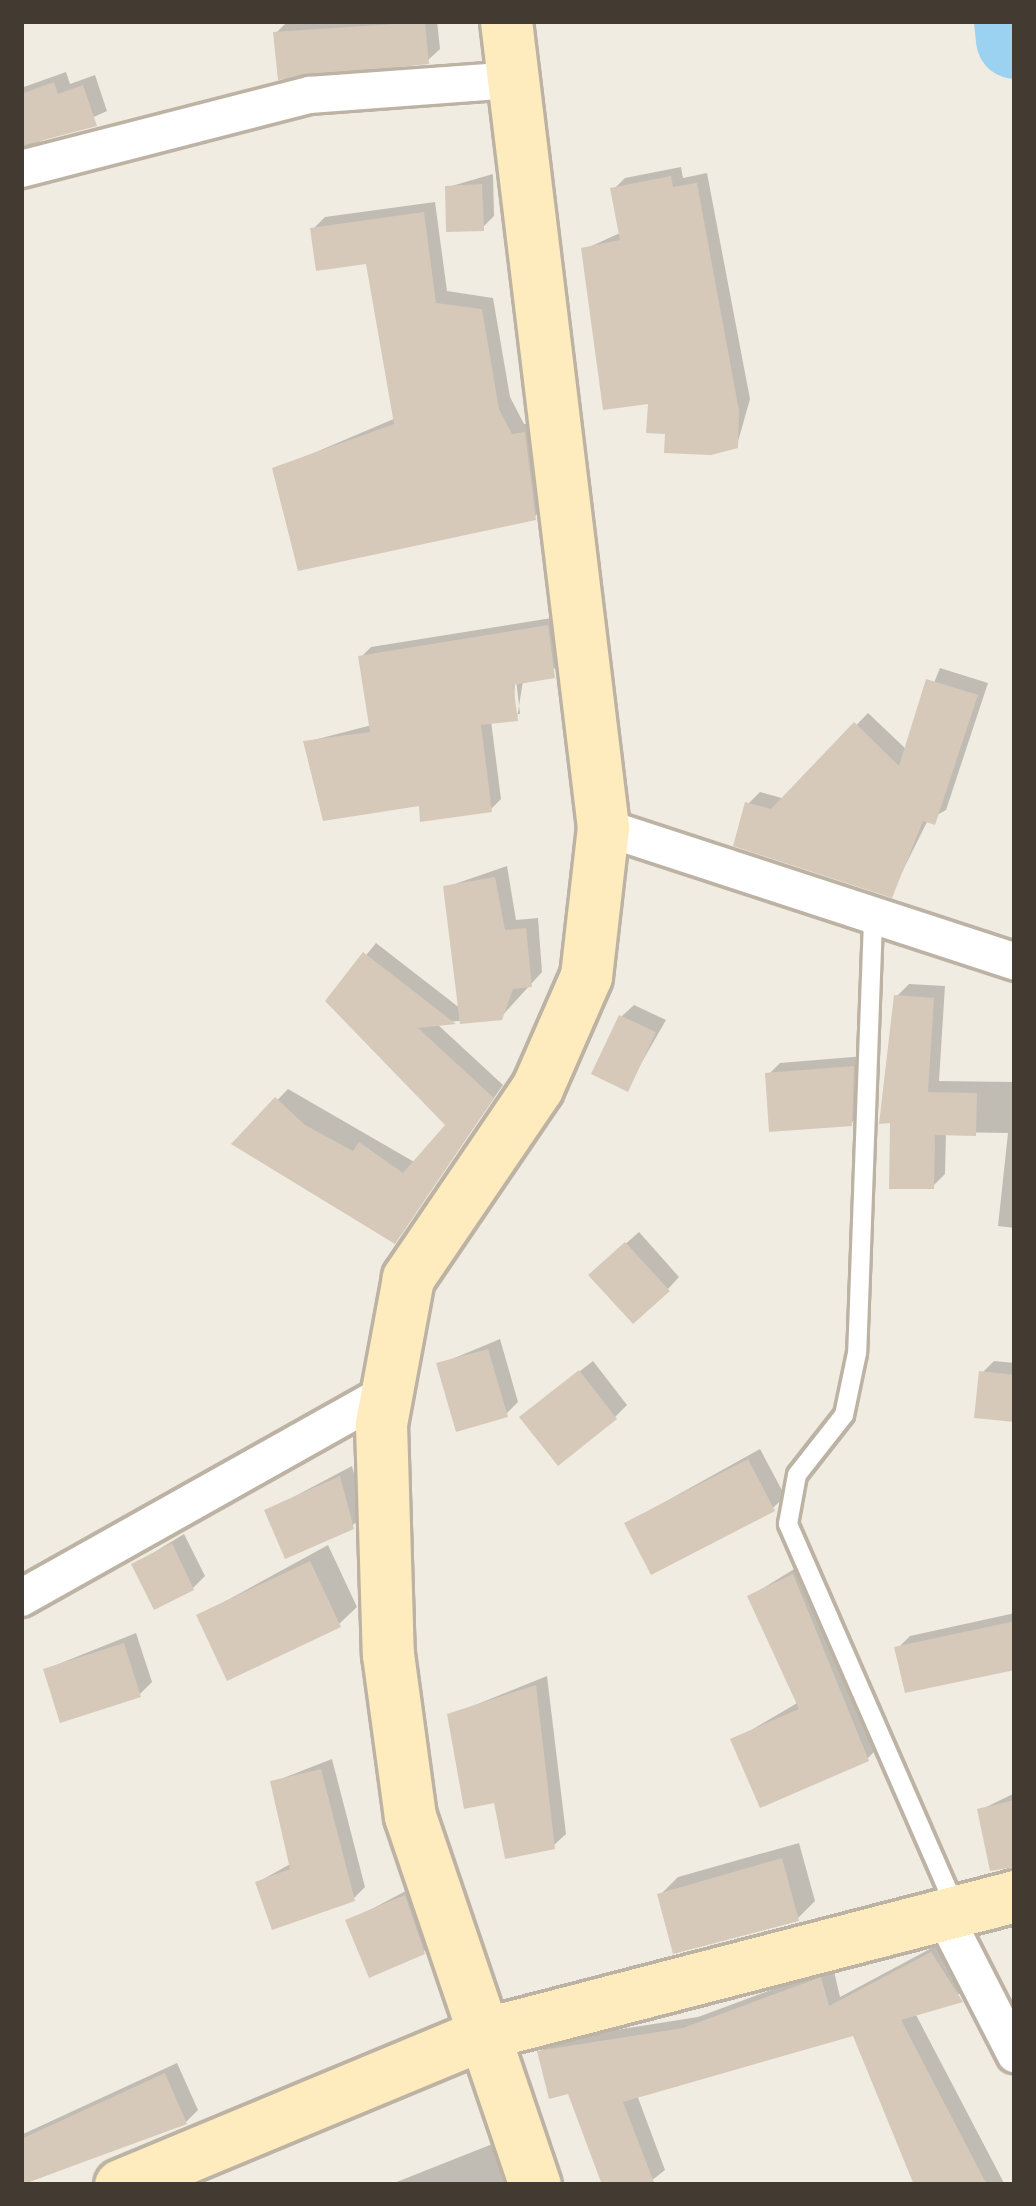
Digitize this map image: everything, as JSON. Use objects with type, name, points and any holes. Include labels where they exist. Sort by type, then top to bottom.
[{"type":"street","points":[[506,21],[603,827],[586,976],[537,1088],[408,1278],[387,1393],[388,1654],[410,1816],[535,2185]]},
{"type":"street","points":[[21,170],[310,95],[514,80]]},
{"type":"street","points":[[603,827],[873,921],[1015,962]]},
{"type":"street","points":[[21,1598],[387,1393]]},
{"type":"street","points":[[120,2185],[483,2034],[953,1917],[1015,1896]]},
{"type":"street","points":[[953,1917],[1015,2054]]},
{"type":"lane","points":[[873,921],[857,1353],[844,1414],[797,1475],[788,1524],[953,1917]]},
{"type":"building","points":[[425,22],[429,64],[278,80],[273,32]]},
{"type":"building","points":[[54,82],[58,94],[83,85],[97,126],[21,146],[21,94]]},
{"type":"building","points":[[671,176],[673,187],[697,183],[739,411],[738,448],[711,455],[664,453],[665,434],[646,433],[648,404],[603,410],[581,248],[620,240],[610,188]]},
{"type":"building","points":[[482,184],[484,231],[446,232],[445,186]]},
{"type":"building","points":[[424,212],[436,303],[482,309],[499,409],[512,434],[525,432],[536,520],[298,571],[272,468],[394,424],[366,264],[316,271],[310,228]]},
{"type":"building","points":[[548,625],[555,678],[513,685],[518,721],[481,725],[492,812],[420,822],[419,806],[323,821],[303,741],[370,732],[358,656]]},
{"type":"building","points":[[926,679],[978,695],[935,825],[923,821],[892,898],[733,846],[745,802],[771,809],[854,722],[899,766]]},
{"type":"building","points":[[495,877],[505,930],[526,928],[532,987],[513,989],[502,1020],[460,1024],[443,886]]},
{"type":"building","points":[[363,952],[456,1024],[418,1028],[494,1098],[395,1244],[231,1144],[275,1097],[305,1125],[353,1151],[359,1142],[403,1173],[445,1125],[325,1001]]},
{"type":"building","points":[[894,995],[934,998],[928,1092],[977,1093],[976,1136],[935,1135],[934,1189],[889,1189],[890,1123],[879,1124]]},
{"type":"building","points":[[619,1015],[656,1032],[628,1092],[591,1074]]},
{"type":"building","points":[[854,1066],[852,1126],[769,1132],[765,1073]]},
{"type":"building","points":[[625,1242],[670,1291],[633,1324],[588,1275]]},
{"type":"building","points":[[488,1349],[508,1417],[456,1432],[436,1363]]},
{"type":"building","points":[[579,1370],[617,1419],[558,1466],[519,1417]]},
{"type":"building","points":[[979,1371],[1015,1375],[1015,1422],[974,1418]]},
{"type":"building","points":[[748,1459],[775,1511],[651,1575],[624,1523]]},
{"type":"building","points":[[340,1476],[354,1529],[285,1559],[264,1510]]},
{"type":"building","points":[[172,1543],[194,1590],[154,1610],[131,1564]]},
{"type":"building","points":[[310,1561],[341,1627],[227,1681],[196,1615]]},
{"type":"building","points":[[793,1574],[869,1761],[760,1808],[730,1739],[799,1709],[747,1596]]},
{"type":"building","points":[[1015,1621],[1015,1670],[905,1693],[894,1647]]},
{"type":"building","points":[[124,1643],[141,1697],[60,1723],[43,1669]]},
{"type":"building","points":[[536,1685],[555,1849],[505,1859],[494,1803],[464,1809],[447,1714]]},
{"type":"building","points":[[321,1769],[355,1901],[272,1930],[255,1882],[290,1869],[270,1781]]},
{"type":"building","points":[[1015,1800],[1015,1867],[990,1871],[977,1809]]},
{"type":"building","points":[[782,1858],[799,1921],[673,1954],[657,1894]]},
{"type":"building","points":[[405,1895],[425,1954],[369,1978],[345,1920]]},
{"type":"building","points":[[931,1952],[963,2002],[901,2020],[987,2185],[914,2185],[853,2036],[623,2102],[655,2185],[602,2185],[568,2094],[549,2099],[537,2051],[683,2028],[821,1977],[829,2006]]},
{"type":"building","points":[[165,2073],[187,2124],[21,2185],[21,2139]]},
{"type":"waterway","points":[[1013,21],[1015,40]]}]
